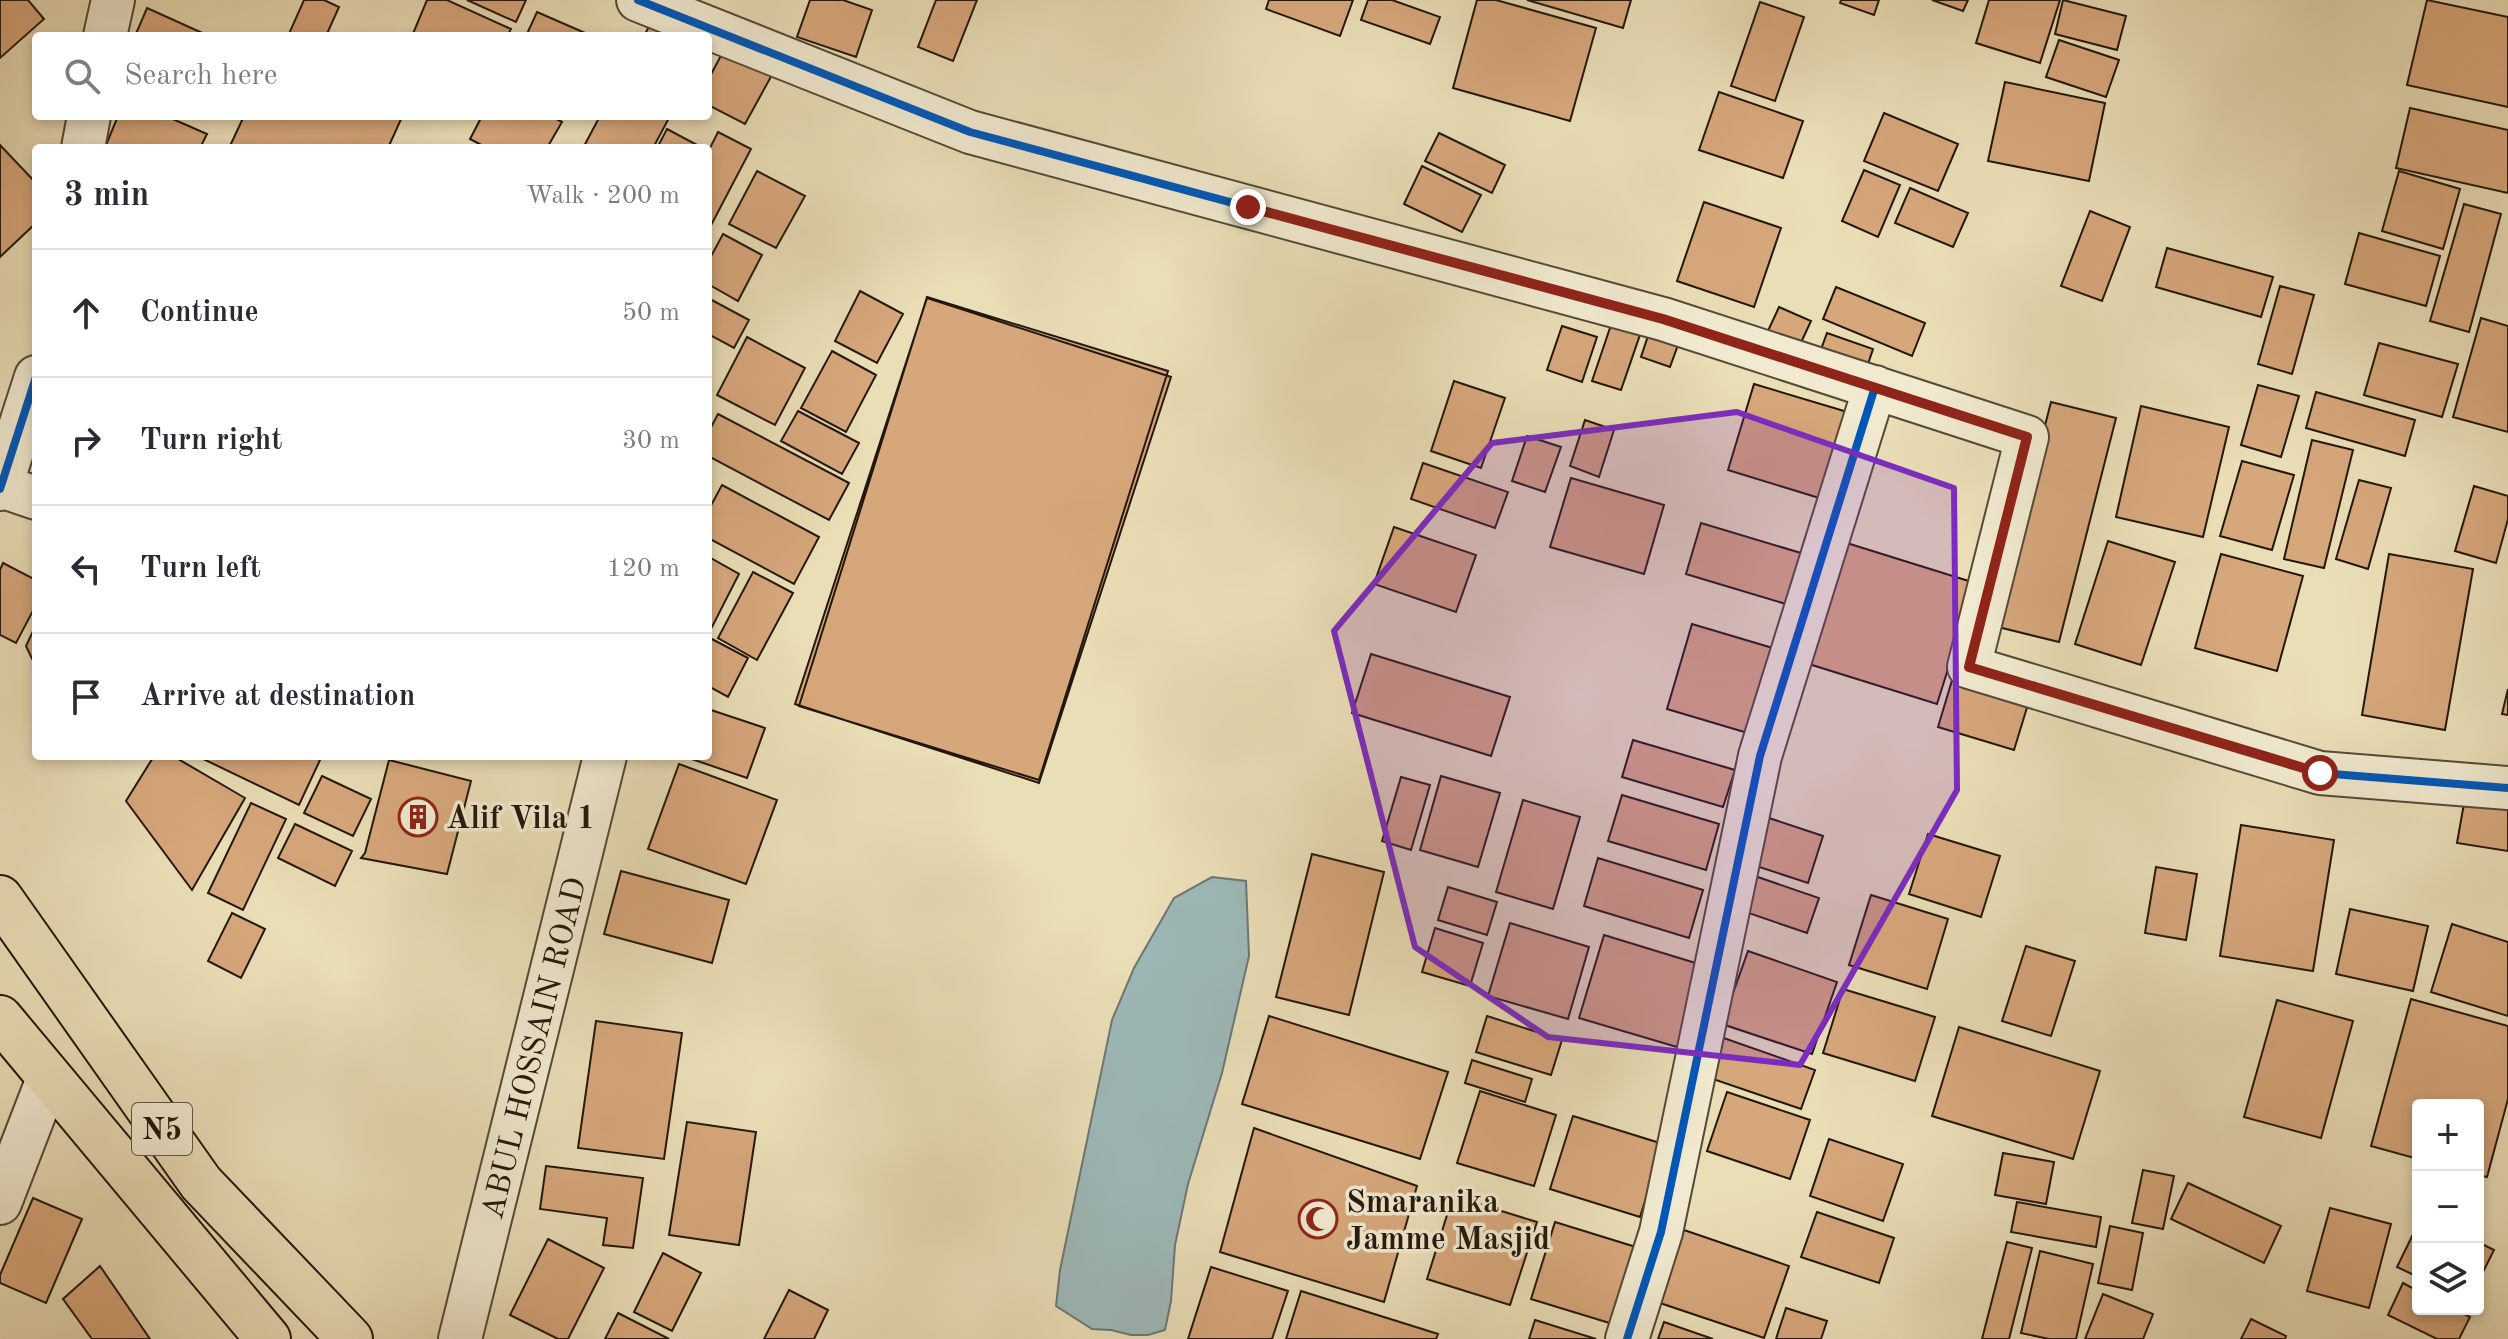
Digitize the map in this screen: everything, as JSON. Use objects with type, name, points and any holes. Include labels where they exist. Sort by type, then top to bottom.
[{"type":"highway","name":"N5","points":[[0,898],[201,1183],[350,1339]]},
{"type":"highway","name":"N5","points":[[0,1018],[268,1339]]},
{"type":"street","points":[[106,32],[113,0]]},
{"type":"street","points":[[638,0],[970,132],[1663,319],[2027,437],[1969,667],[2320,773],[2508,788]]},
{"type":"street","points":[[84,144],[88,120]]},
{"type":"street","points":[[1627,1339],[1661,1232],[1760,756],[1875,387]]},
{"type":"street","points":[[32,389],[0,488],[32,497]]},
{"type":"street","name":"ABUL HOSSAIN ROAD","points":[[460,1339],[604,760]]},
{"type":"street","points":[[0,1203],[49,1076]]},
{"type":"highlighted area","points":[[1737,412],[1954,488],[1957,790],[1800,1065],[1548,1037],[1415,947],[1334,631],[1492,443]]},
{"type":"water","points":[[1212,877],[1246,881],[1249,956],[1222,1073],[1188,1184],[1175,1245],[1171,1301],[1165,1330],[1148,1335],[1131,1335],[1092,1329],[1056,1306],[1060,1270],[1112,1020],[1134,968],[1174,898]]},
{"type":"building","points":[[0,0],[28,0],[44,19],[0,58]]},
{"type":"building","points":[[304,0],[324,0],[339,7],[328,32],[290,32]]},
{"type":"building","points":[[427,0],[447,0],[511,29],[509,32],[414,32]]},
{"type":"building","points":[[467,0],[526,0],[516,22]]},
{"type":"building","points":[[810,0],[843,0],[872,10],[856,57],[797,37]]},
{"type":"building","points":[[936,0],[977,0],[953,61],[918,47]]},
{"type":"building","points":[[1269,0],[1353,0],[1340,36],[1266,9]]},
{"type":"building","points":[[1368,0],[1392,0],[1440,17],[1430,44],[1361,20]]},
{"type":"building","points":[[1477,0],[1496,0],[1596,28],[1570,121],[1453,88]]},
{"type":"building","points":[[1527,0],[1631,0],[1623,28]]},
{"type":"building","points":[[1841,0],[1879,0],[1874,15],[1840,3]]},
{"type":"building","points":[[1932,0],[1968,0],[1963,11]]},
{"type":"building","points":[[1989,0],[2060,0],[2040,63],[1976,43]]},
{"type":"building","points":[[2063,0],[2126,16],[2117,50],[2055,34]]},
{"type":"building","points":[[2427,0],[2508,17],[2508,107],[2407,85]]},
{"type":"building","points":[[1760,2],[1804,17],[1775,101],[1731,86]]},
{"type":"building","points":[[147,8],[200,32],[137,32]]},
{"type":"building","points":[[537,12],[583,32],[528,32]]},
{"type":"building","points":[[656,13],[692,32],[646,32]]},
{"type":"building","points":[[2059,40],[2119,60],[2106,97],[2046,77]]},
{"type":"building","points":[[725,48],[773,73],[745,124],[712,107],[712,72]]},
{"type":"building","points":[[2005,82],[2105,103],[2089,181],[1988,161]]},
{"type":"building","points":[[1719,92],[1803,121],[1783,178],[1699,150]]},
{"type":"building","points":[[2410,108],[2508,130],[2508,193],[2396,168]]},
{"type":"building","points":[[1884,113],[1958,144],[1938,191],[1864,161]]},
{"type":"building","points":[[116,120],[175,120],[207,134],[202,144],[106,144]]},
{"type":"building","points":[[242,120],[401,120],[390,144],[231,144]]},
{"type":"building","points":[[480,120],[562,122],[549,144],[479,144],[470,139]]},
{"type":"building","points":[[598,120],[668,120],[655,144],[585,144]]},
{"type":"building","points":[[667,129],[695,144],[659,144]]},
{"type":"building","points":[[718,132],[751,149],[712,223],[712,144]]},
{"type":"building","points":[[1439,133],[1505,165],[1492,193],[1425,161]]},
{"type":"building","points":[[0,145],[32,179],[32,227],[0,257]]},
{"type":"building","points":[[1422,166],[1481,195],[1462,232],[1404,204]]},
{"type":"building","points":[[1864,170],[1900,185],[1878,237],[1842,221]]},
{"type":"building","points":[[757,171],[805,196],[776,248],[729,224]]},
{"type":"building","points":[[2399,171],[2460,189],[2443,249],[2382,231]]},
{"type":"building","points":[[1910,188],[1968,213],[1953,247],[1895,223]]},
{"type":"building","points":[[1704,202],[1781,228],[1754,307],[1677,281]]},
{"type":"building","points":[[2464,204],[2501,214],[2469,332],[2430,321]]},
{"type":"building","points":[[2090,211],[2130,227],[2102,301],[2061,286]]},
{"type":"building","points":[[2359,233],[2440,256],[2426,306],[2345,284]]},
{"type":"building","points":[[723,234],[762,255],[738,301],[712,286],[712,255]]},
{"type":"building","points":[[2167,248],[2273,277],[2261,317],[2156,287]]},
{"type":"building","points":[[2280,286],[2314,295],[2292,374],[2258,364]]},
{"type":"building","points":[[1836,287],[1925,323],[1912,356],[1823,319]]},
{"type":"building","points":[[860,291],[903,314],[877,363],[835,341]]},
{"type":"building","points":[[927,297],[1168,371],[1039,780],[799,706]]},
{"type":"building","points":[[927,298],[1171,377],[1039,783],[795,704]]},
{"type":"building","points":[[712,300],[749,320],[734,348],[712,336]]},
{"type":"building","points":[[1779,307],[1811,321],[1793,360],[1761,346]]},
{"type":"building","points":[[1614,316],[1643,326],[1621,390],[1592,381]]},
{"type":"building","points":[[2481,318],[2508,326],[2508,432],[2453,417]]},
{"type":"building","points":[[1653,321],[1683,331],[1670,367],[1641,357]]},
{"type":"building","points":[[1562,326],[1597,337],[1582,382],[1547,370]]},
{"type":"building","points":[[1827,333],[1873,349],[1863,379],[1816,363]]},
{"type":"building","points":[[747,337],[805,368],[775,425],[717,395]]},
{"type":"building","points":[[2379,343],[2458,364],[2442,417],[2364,395]]},
{"type":"building","points":[[832,351],[876,375],[846,432],[801,408]]},
{"type":"building","points":[[1454,381],[1505,398],[1481,468],[1431,451]]},
{"type":"building","points":[[1754,384],[1854,414],[1829,501],[1728,470]]},
{"type":"building","points":[[2258,385],[2299,396],[2281,457],[2241,445]]},
{"type":"building","points":[[2316,392],[2415,420],[2405,456],[2306,428]]},
{"type":"building","points":[[2051,402],[2116,418],[2059,642],[1994,626]]},
{"type":"building","points":[[2141,406],[2229,427],[2203,537],[2116,517]]},
{"type":"building","points":[[798,411],[859,443],[842,474],[781,441]]},
{"type":"building","points":[[718,414],[849,483],[829,520],[712,458],[712,425]]},
{"type":"building","points":[[1585,420],[1614,430],[1599,477],[1570,466]]},
{"type":"building","points":[[1527,436],[1561,447],[1545,492],[1512,481]]},
{"type":"building","points":[[2312,440],[2353,450],[2324,568],[2284,559]]},
{"type":"building","points":[[2242,461],[2294,475],[2272,550],[2220,536]]},
{"type":"building","points":[[1423,463],[1508,492],[1495,528],[1411,499]]},
{"type":"building","points":[[1571,478],[1664,505],[1644,574],[1550,547]]},
{"type":"building","points":[[2359,480],[2391,488],[2368,569],[2336,559]]},
{"type":"building","points":[[722,485],[819,537],[794,584],[712,540],[712,504]]},
{"type":"building","points":[[2474,486],[2508,496],[2508,519],[2496,563],[2455,551]]},
{"type":"building","points":[[1701,523],[1801,553],[1786,604],[1686,574]]},
{"type":"building","points":[[1394,527],[1476,555],[1456,612],[1374,584]]},
{"type":"building","points":[[1834,539],[1975,583],[1937,704],[1796,660]]},
{"type":"building","points":[[2108,541],[2175,562],[2141,665],[2075,644]]},
{"type":"building","points":[[2221,554],[2303,576],[2277,671],[2195,648]]},
{"type":"building","points":[[2389,554],[2473,569],[2445,730],[2362,715]]},
{"type":"building","points":[[712,559],[739,574],[712,627]]},
{"type":"building","points":[[3,563],[32,578],[32,613],[16,643],[0,635],[0,570]]},
{"type":"building","points":[[753,572],[793,593],[757,660],[718,638]]},
{"type":"building","points":[[1692,624],[1776,649],[1751,734],[1667,709]]},
{"type":"building","points":[[32,633],[32,659],[26,646]]},
{"type":"building","points":[[712,639],[748,658],[728,697],[712,688]]},
{"type":"building","points":[[1371,654],[1510,697],[1491,756],[1352,713]]},
{"type":"building","points":[[1953,677],[2029,701],[2014,750],[1938,727]]},
{"type":"building","points":[[2508,689],[2508,715],[2502,714]]},
{"type":"building","points":[[712,710],[765,728],[747,778],[695,760],[712,760]]},
{"type":"building","points":[[1633,740],[1735,770],[1723,807],[1622,777]]},
{"type":"building","points":[[152,760],[180,760],[245,798],[192,890],[126,801]]},
{"type":"building","points":[[205,760],[320,760],[299,805]]},
{"type":"building","name":"Alif Vila 1","points":[[389,760],[471,781],[447,874],[361,858],[365,853]]},
{"type":"building","points":[[679,764],[777,800],[746,884],[648,849]]},
{"type":"building","points":[[322,776],[371,799],[353,836],[304,813]]},
{"type":"building","points":[[1441,776],[1500,793],[1478,867],[1420,850]]},
{"type":"building","points":[[1401,777],[1430,785],[1411,850],[1382,841]]},
{"type":"building","points":[[2466,792],[2508,800],[2508,851],[2457,843]]},
{"type":"building","points":[[1622,795],[1719,824],[1706,870],[1608,841]]},
{"type":"building","points":[[1523,800],[1580,817],[1553,909],[1496,892]]},
{"type":"building","points":[[251,803],[286,819],[243,910],[208,893]]},
{"type":"building","points":[[1751,812],[1823,836],[1808,883],[1735,859]]},
{"type":"building","points":[[295,824],[352,851],[335,886],[278,858]]},
{"type":"building","points":[[2241,825],[2334,840],[2313,971],[2220,956]]},
{"type":"building","points":[[1928,834],[2000,856],[1981,917],[1909,894]]},
{"type":"building","points":[[1312,854],[1384,872],[1349,1015],[1276,997]]},
{"type":"building","points":[[1598,858],[1703,890],[1689,938],[1584,906]]},
{"type":"building","points":[[2156,867],[2197,874],[2186,940],[2145,933]]},
{"type":"building","points":[[621,871],[729,900],[712,963],[604,934]]},
{"type":"building","points":[[1746,873],[1819,898],[1807,933],[1734,908]]},
{"type":"building","points":[[1448,887],[1497,902],[1487,935],[1438,920]]},
{"type":"building","points":[[1871,895],[1948,919],[1927,989],[1849,965]]},
{"type":"building","points":[[2350,909],[2428,926],[2413,991],[2336,974]]},
{"type":"building","points":[[232,913],[265,929],[241,978],[208,961]]},
{"type":"building","points":[[1510,923],[1589,947],[1568,1019],[1488,996]]},
{"type":"building","points":[[2452,924],[2508,942],[2508,1016],[2431,992]]},
{"type":"building","points":[[1435,928],[1483,943],[1470,986],[1422,972]]},
{"type":"building","points":[[1604,935],[1702,965],[1677,1047],[1579,1018]]},
{"type":"building","points":[[2026,946],[2075,961],[2051,1036],[2002,1021]]},
{"type":"building","points":[[1748,951],[1837,982],[1812,1054],[1722,1024]]},
{"type":"building","points":[[1843,989],[1935,1017],[1915,1081],[1823,1053]]},
{"type":"building","points":[[2411,999],[2508,1026],[2508,1099],[2487,1177],[2484,1176],[2484,1099],[2412,1099],[2412,1157],[2371,1146]]},
{"type":"building","points":[[2277,1000],[2353,1021],[2321,1138],[2244,1117]]},
{"type":"building","points":[[1269,1016],[1448,1072],[1420,1159],[1242,1104]]},
{"type":"building","points":[[1487,1016],[1562,1040],[1551,1075],[1476,1052]]},
{"type":"building","points":[[596,1021],[682,1033],[664,1159],[578,1148]]},
{"type":"building","points":[[1959,1027],[2100,1071],[2073,1159],[1932,1116]]},
{"type":"building","points":[[1718,1036],[1815,1070],[1801,1109],[1704,1076]]},
{"type":"building","points":[[1472,1060],[1532,1079],[1525,1102],[1465,1083]]},
{"type":"building","points":[[1480,1091],[1556,1115],[1534,1186],[1457,1163]]},
{"type":"building","points":[[1727,1092],[1810,1120],[1790,1179],[1707,1151]]},
{"type":"building","points":[[1573,1116],[1663,1144],[1640,1217],[1550,1189]]},
{"type":"building","points":[[687,1122],[756,1132],[739,1245],[669,1235]]},
{"type":"building","name":"Smaranika Jamme Masjid","points":[[1254,1128],[1417,1186],[1384,1302],[1220,1252]]},
{"type":"building","points":[[1829,1139],[1903,1164],[1883,1221],[1810,1196]]},
{"type":"building","points":[[2003,1153],[2054,1162],[2046,1204],[1995,1195]]},
{"type":"building","points":[[546,1166],[643,1178],[633,1248],[603,1245],[607,1218],[540,1209]]},
{"type":"building","points":[[2143,1170],[2174,1176],[2163,1229],[2132,1223]]},
{"type":"building","points":[[2188,1183],[2281,1226],[2264,1263],[2171,1219]]},
{"type":"building","points":[[1453,1196],[1537,1222],[1510,1305],[1427,1279]]},
{"type":"building","points":[[33,1198],[82,1219],[46,1303],[0,1283],[0,1275]]},
{"type":"building","points":[[2017,1202],[2101,1217],[2096,1247],[2011,1232]]},
{"type":"building","points":[[2330,1208],[2391,1224],[2369,1308],[2307,1291]]},
{"type":"building","points":[[1817,1212],[1894,1238],[1879,1283],[1801,1257]]},
{"type":"building","points":[[1555,1222],[1639,1248],[1616,1325],[1531,1299]]},
{"type":"building","points":[[2110,1226],[2143,1233],[2132,1290],[2098,1283]]},
{"type":"building","points":[[1684,1230],[1789,1266],[1764,1338],[1660,1303]]},
{"type":"building","points":[[2412,1236],[2412,1274],[2397,1267]]},
{"type":"building","points":[[548,1239],[604,1268],[568,1339],[558,1339],[510,1315]]},
{"type":"building","points":[[2007,1242],[2032,1248],[2009,1339],[1982,1339]]},
{"type":"building","points":[[2484,1245],[2494,1250],[2484,1270]]},
{"type":"building","points":[[2040,1251],[2093,1264],[2076,1339],[2049,1339],[2021,1333]]},
{"type":"building","points":[[663,1253],[701,1273],[672,1331],[634,1312]]},
{"type":"building","points":[[100,1266],[150,1339],[92,1339],[63,1299]]},
{"type":"building","points":[[1211,1267],[1288,1291],[1272,1339],[1188,1339]]},
{"type":"building","points":[[2403,1283],[2412,1288],[2412,1315],[2470,1317],[2459,1339],[2437,1339],[2388,1315]]},
{"type":"building","points":[[789,1290],[828,1310],[814,1339],[764,1339]]},
{"type":"building","points":[[1301,1291],[1438,1334],[1436,1339],[1286,1339]]},
{"type":"building","points":[[2103,1294],[2153,1314],[2143,1339],[2085,1339]]},
{"type":"building","points":[[1786,1308],[1827,1321],[1821,1339],[1776,1339]]},
{"type":"building","points":[[618,1313],[669,1339],[605,1339]]},
{"type":"building","points":[[2251,1319],[2286,1336],[2285,1339],[2241,1339]]},
{"type":"building","points":[[1535,1320],[1596,1339],[1529,1339]]},
{"type":"building","points":[[1664,1322],[1713,1339],[1658,1339]]},
{"type":"cycle path","points":[[638,0],[970,132],[1663,319],[2027,437],[1969,667],[2320,773],[2508,788]]},
{"type":"cycle path","points":[[1627,1339],[1661,1232],[1760,756],[1875,387]]},
{"type":"cycle path","points":[[0,489],[32,389]]},
{"type":"place","name":"Alif Vila 1","points":[[418,817]]},
{"type":"place","name":"Smaranika Jamme Masjid","points":[[1318,1219]]},
{"type":"route","points":[[1248,207],[1663,319],[2027,437],[1969,667],[2320,773]]}]
